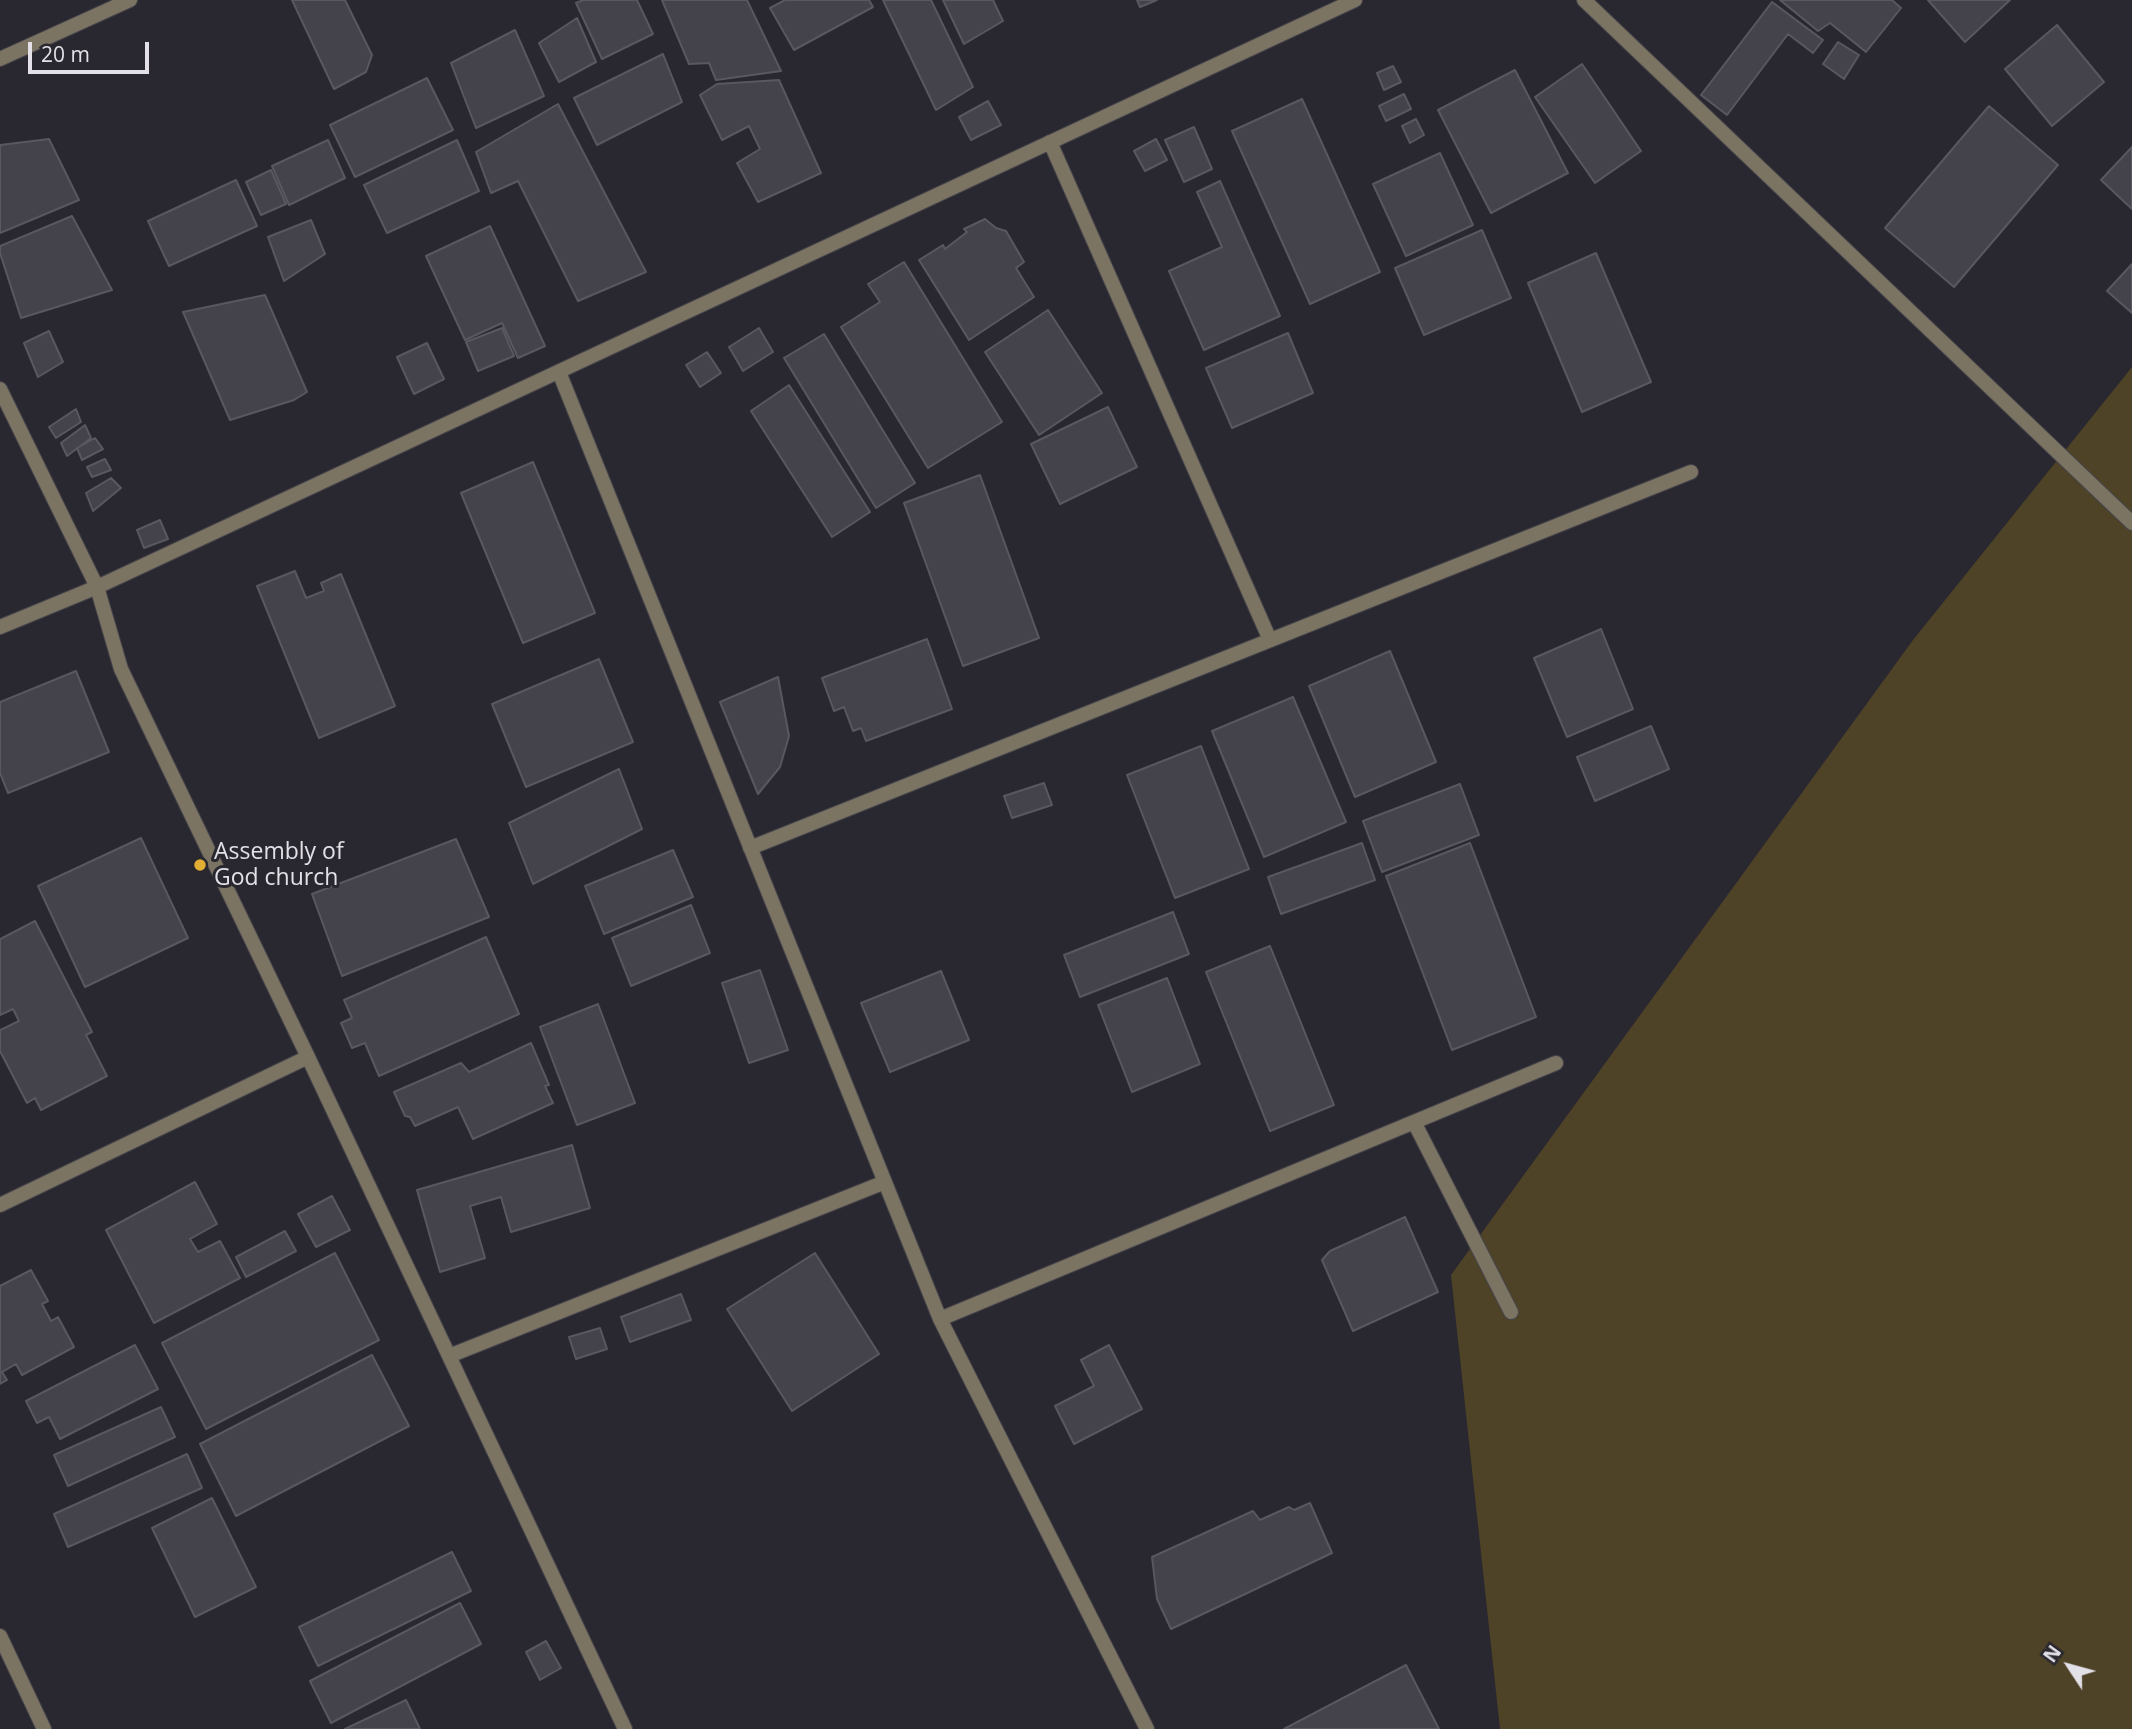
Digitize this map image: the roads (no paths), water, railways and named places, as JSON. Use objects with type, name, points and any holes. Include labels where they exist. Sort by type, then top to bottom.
[{"type":"street","points":[[0,59],[130,0]]},
{"type":"street","points":[[0,626],[97,587],[1355,0]]},
{"type":"street","points":[[1584,0],[2132,523]]},
{"type":"street","points":[[1049,142],[1270,640]]},
{"type":"street","points":[[559,372],[940,1319],[1147,1729]]},
{"type":"street","points":[[0,389],[97,587],[121,669],[308,1057],[625,1729]]},
{"type":"street","points":[[750,848],[1691,472]]},
{"type":"street","points":[[0,1205],[308,1057]]},
{"type":"street","points":[[940,1319],[1556,1063]]},
{"type":"street","points":[[1414,1122],[1511,1312]]},
{"type":"street","points":[[449,1356],[885,1182]]},
{"type":"street","points":[[0,1636],[44,1729]]},
{"type":"place","name":"Assembly of God church","points":[[200,865]]}]
